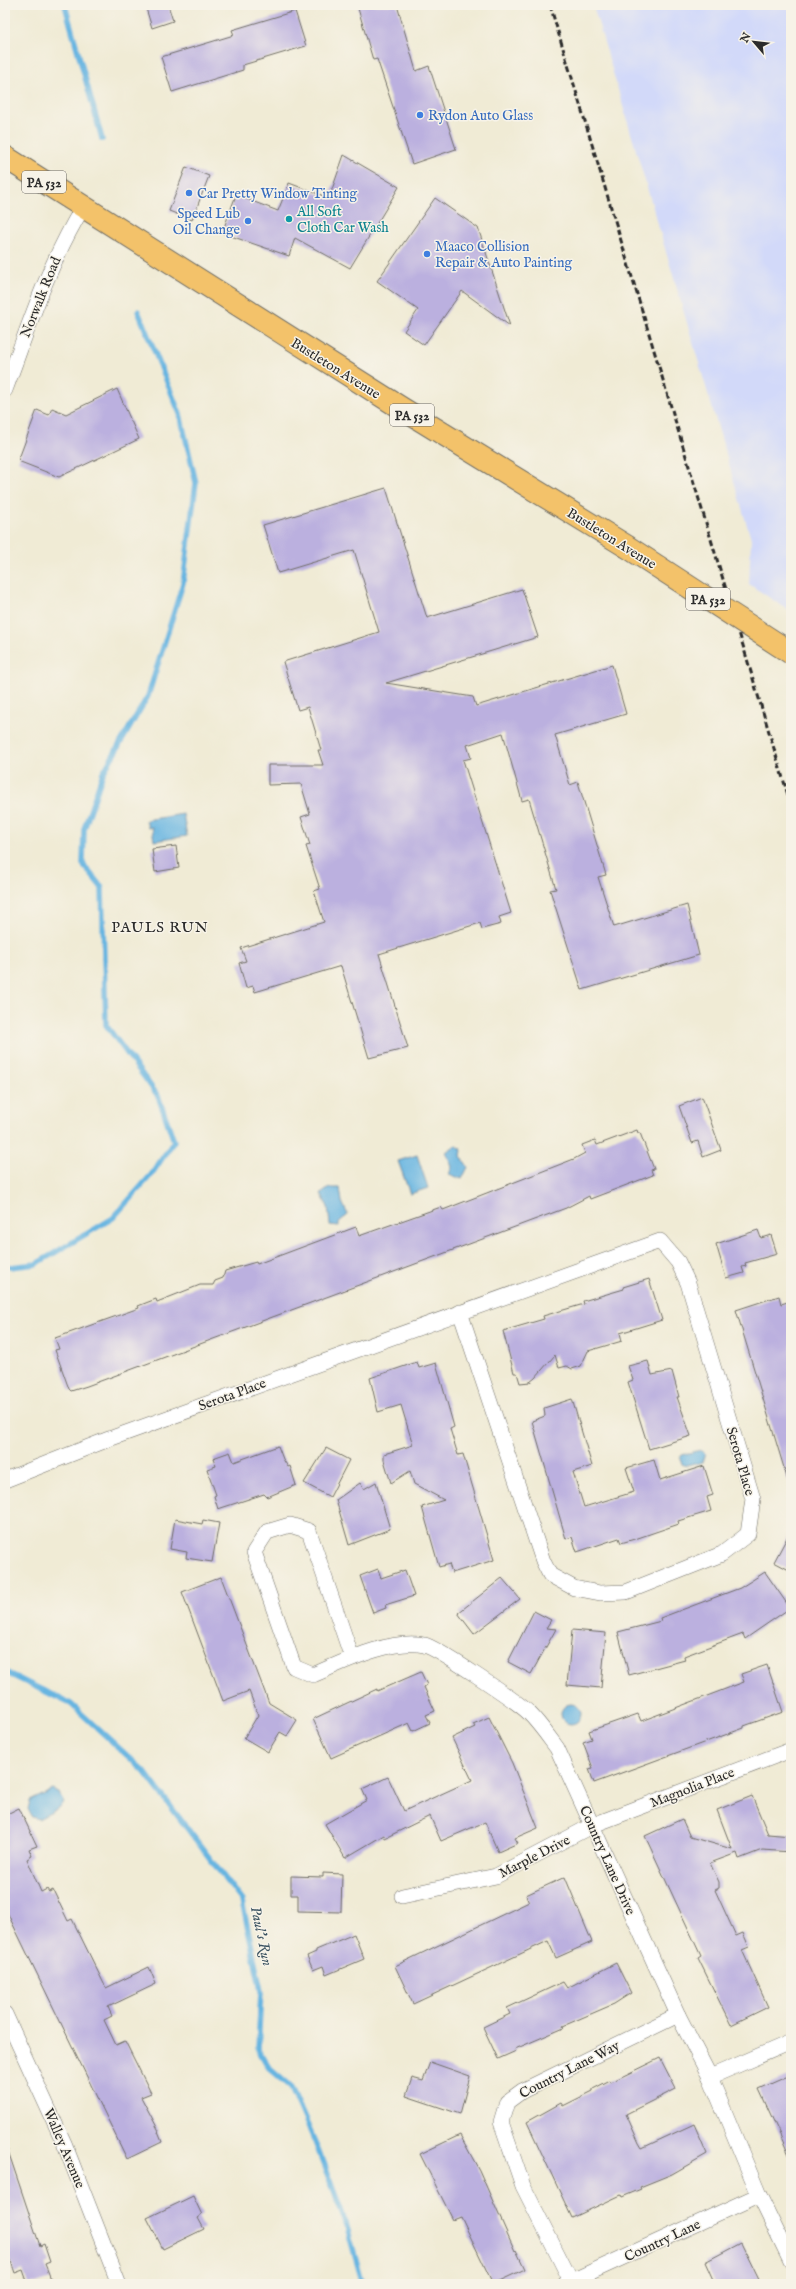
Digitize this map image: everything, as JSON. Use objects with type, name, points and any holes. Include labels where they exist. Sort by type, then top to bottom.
[{"type":"main road","name":"Bustleton Avenue","points":[[5,156],[401,408],[626,546],[791,653]]},
{"type":"street","name":"Norwalk Road","points":[[5,390],[40,290],[69,230],[83,207]]},
{"type":"street","name":"Serota Place","points":[[5,1480],[109,1439],[460,1312],[660,1241],[678,1262],[690,1291],[753,1499],[748,1534],[722,1554],[626,1592],[600,1593],[574,1588],[550,1575],[541,1554],[460,1312]]},
{"type":"street","name":"Country Lane Drive","points":[[352,1658],[309,1531],[290,1525],[267,1532],[254,1552],[294,1667],[314,1675],[352,1658],[397,1644],[425,1645],[528,1712],[557,1748],[678,2015],[710,2077],[759,2195],[791,2261]]},
{"type":"street","name":"Magnolia Place","points":[[593,1825],[791,1750]]},
{"type":"street","name":"Marple Drive","points":[[402,1896],[496,1876],[593,1825]]},
{"type":"street","name":"Walley Avenue","points":[[5,2014],[64,2143],[119,2284]]},
{"type":"street","name":"Country Lane Way","points":[[568,2282],[523,2186],[501,2122],[508,2102],[522,2091],[678,2015]]},
{"type":"street","points":[[710,2077],[791,2042]]},
{"type":"street","name":"Country Lane","points":[[568,2282],[759,2195]]},
{"type":"shaded area","points":[[593,5],[767,5],[791,9],[791,612],[749,584],[751,539]]},
{"type":"water","points":[[183,814],[187,836],[154,841],[152,827],[148,828],[146,820]]},
{"type":"water","points":[[456,1145],[462,1150],[461,1156],[468,1167],[462,1179],[449,1174],[452,1167],[446,1152]]},
{"type":"water","points":[[417,1155],[428,1188],[410,1194],[398,1161]]},
{"type":"water","points":[[329,1188],[340,1188],[342,1202],[348,1215],[339,1222],[339,1226],[330,1225],[328,1207],[321,1194]]},
{"type":"water","points":[[700,1450],[705,1454],[702,1462],[687,1466],[682,1464],[680,1458],[682,1455]]},
{"type":"water","points":[[571,1704],[578,1707],[581,1714],[578,1721],[571,1724],[564,1721],[561,1714],[564,1707]]},
{"type":"water","points":[[53,1790],[59,1793],[64,1802],[60,1808],[38,1819],[32,1817],[28,1809],[30,1801]]},
{"type":"building","points":[[145,5],[168,5],[173,21],[152,28]]},
{"type":"building","points":[[357,5],[397,5],[416,71],[429,66],[456,149],[412,164],[377,59],[373,60]]},
{"type":"building","points":[[295,11],[306,46],[243,65],[243,70],[172,92],[161,57],[234,35],[232,30]]},
{"type":"building","points":[[344,155],[399,187],[350,268],[295,238],[289,256],[222,233],[236,195],[278,211],[289,183],[329,198]]},
{"type":"building","name":"Car Pretty Window Tinting","points":[[186,167],[209,176],[192,220],[169,211]]},
{"type":"building","points":[[435,198],[478,228],[510,326],[462,291],[424,345],[404,331],[418,310],[377,281]]},
{"type":"building","points":[[117,389],[139,439],[59,477],[18,461],[37,410],[49,415],[52,408],[66,414]]},
{"type":"building","points":[[386,488],[427,618],[522,589],[538,637],[386,683],[473,697],[476,706],[612,665],[626,714],[555,735],[570,785],[578,782],[606,875],[598,877],[614,927],[687,905],[699,955],[582,990],[550,890],[556,889],[529,799],[522,801],[503,733],[467,745],[471,758],[463,760],[511,913],[499,917],[501,924],[482,929],[480,923],[379,954],[408,1048],[369,1058],[341,966],[255,992],[253,986],[246,988],[239,963],[246,961],[241,948],[324,922],[314,891],[320,889],[306,846],[310,845],[301,817],[310,814],[301,784],[268,785],[268,765],[323,765],[318,750],[321,750],[308,707],[298,710],[283,662],[379,632],[354,550],[278,573],[263,525]]},
{"type":"building","points":[[176,846],[179,868],[155,872],[152,849]]},
{"type":"building","points":[[702,1097],[721,1150],[703,1157],[698,1141],[692,1143],[679,1106]]},
{"type":"building","points":[[637,1130],[638,1133],[640,1133],[654,1169],[651,1170],[653,1175],[590,1199],[589,1196],[566,1208],[87,1386],[71,1391],[69,1389],[55,1350],[59,1349],[55,1338],[139,1308],[138,1306],[156,1299],[157,1302],[200,1285],[213,1285],[215,1281],[223,1278],[225,1271],[256,1262],[257,1264],[356,1227],[359,1236],[441,1207],[443,1210],[574,1159],[585,1153],[582,1145],[595,1140],[597,1145]]},
{"type":"building","points":[[758,1230],[761,1238],[771,1235],[777,1254],[745,1263],[746,1266],[742,1267],[744,1273],[726,1278],[716,1244]]},
{"type":"building","points":[[649,1279],[662,1320],[620,1333],[622,1341],[588,1351],[581,1366],[572,1369],[567,1366],[559,1368],[555,1355],[530,1382],[520,1383],[517,1373],[514,1373],[503,1331],[544,1319],[543,1316],[584,1304],[583,1301],[624,1289],[623,1287]]},
{"type":"building","points":[[779,1296],[781,1304],[791,1301],[791,1480],[788,1481],[736,1310]]},
{"type":"building","points":[[648,1361],[652,1375],[672,1371],[679,1397],[677,1397],[691,1436],[649,1449],[628,1382],[633,1380],[628,1366]]},
{"type":"building","points":[[417,1362],[419,1368],[436,1363],[454,1427],[450,1429],[458,1455],[463,1454],[494,1560],[452,1573],[449,1564],[439,1567],[422,1507],[444,1500],[414,1484],[410,1471],[391,1483],[384,1460],[384,1454],[413,1445],[401,1405],[378,1412],[370,1378]]},
{"type":"building","points":[[572,1399],[592,1466],[573,1472],[584,1507],[634,1492],[626,1468],[654,1460],[660,1480],[704,1466],[713,1495],[707,1497],[711,1511],[678,1521],[679,1524],[638,1538],[621,1543],[619,1538],[577,1552],[572,1537],[566,1539],[532,1421],[545,1416],[544,1408]]},
{"type":"building","points":[[278,1446],[283,1459],[288,1467],[290,1466],[296,1485],[267,1497],[264,1494],[218,1509],[214,1496],[216,1495],[207,1469],[216,1466],[213,1458],[230,1452],[234,1462]]},
{"type":"building","points":[[326,1448],[349,1460],[330,1497],[304,1483]]},
{"type":"building","points":[[376,1482],[390,1529],[349,1545],[336,1500],[360,1483],[364,1489]]},
{"type":"building","points":[[175,1519],[202,1524],[203,1520],[219,1523],[212,1562],[186,1558],[187,1552],[170,1549]]},
{"type":"building","points":[[791,1530],[791,1571],[774,1562]]},
{"type":"building","points":[[378,1569],[381,1578],[405,1570],[414,1596],[385,1605],[386,1608],[373,1613],[360,1576]]},
{"type":"building","points":[[765,1572],[790,1608],[745,1639],[743,1634],[684,1656],[685,1660],[629,1675],[618,1632],[661,1621],[660,1618],[740,1588]]},
{"type":"building","points":[[221,1577],[269,1703],[297,1720],[287,1736],[280,1732],[268,1752],[244,1738],[258,1715],[249,1691],[223,1701],[182,1592]]},
{"type":"building","points":[[502,1578],[520,1599],[474,1634],[458,1613]]},
{"type":"building","points":[[534,1611],[551,1620],[546,1628],[556,1629],[531,1674],[508,1662]]},
{"type":"building","points":[[572,1630],[606,1633],[601,1688],[567,1685]]},
{"type":"building","points":[[767,1665],[783,1712],[744,1726],[744,1728],[594,1783],[589,1769],[593,1768],[583,1742],[592,1739],[589,1731],[638,1714],[641,1721],[744,1682],[741,1674]]},
{"type":"building","points":[[421,1672],[427,1685],[424,1687],[435,1711],[426,1715],[430,1723],[413,1731],[409,1723],[331,1758],[313,1719],[377,1689],[377,1691]]},
{"type":"building","points":[[489,1717],[512,1763],[538,1828],[515,1838],[518,1843],[498,1852],[485,1822],[441,1841],[430,1816],[385,1838],[384,1835],[345,1858],[325,1824],[367,1800],[362,1789],[388,1777],[404,1811],[472,1780],[452,1738],[475,1727],[473,1724]]},
{"type":"building","points":[[752,1796],[768,1834],[791,1836],[791,1852],[762,1850],[739,1859],[737,1853],[710,1863],[719,1882],[719,1888],[715,1890],[736,1936],[743,1933],[749,1947],[742,1950],[768,2007],[731,2025],[698,1958],[701,1956],[645,1836],[682,1819],[690,1837],[732,1849],[717,1810]]},
{"type":"building","points":[[19,1808],[37,1846],[29,1849],[32,1856],[27,1859],[41,1892],[47,1889],[49,1892],[53,1890],[68,1921],[72,1919],[106,1988],[149,1967],[156,1984],[108,2007],[112,2016],[104,2020],[116,2045],[125,2041],[151,2093],[141,2097],[159,2131],[158,2132],[162,2142],[127,2159],[5,1908],[5,1815]]},
{"type":"building","points":[[323,1873],[342,1874],[341,1912],[298,1911],[298,1895],[291,1895],[291,1876],[323,1877]]},
{"type":"building","points":[[565,1877],[592,1942],[556,1958],[548,1941],[413,2004],[395,1966],[529,1902],[526,1895]]},
{"type":"building","points":[[354,1934],[364,1959],[326,1975],[323,1966],[313,1970],[307,1956],[316,1952],[316,1950]]},
{"type":"building","points":[[616,1963],[631,1993],[614,2004],[563,2026],[564,2028],[515,2049],[516,2051],[498,2059],[483,2027],[510,2014],[507,2008],[563,1982],[567,1988]]},
{"type":"building","points":[[660,2058],[676,2089],[626,2114],[639,2143],[642,2148],[694,2124],[707,2154],[672,2174],[640,2187],[641,2189],[622,2197],[621,2195],[572,2218],[527,2122],[561,2103],[563,2106],[593,2091],[593,2089],[610,2080],[611,2082]]},
{"type":"building","points":[[430,2062],[470,2076],[460,2114],[406,2096],[412,2078],[423,2081]]},
{"type":"building","points":[[786,2077],[791,2077],[791,2159],[759,2089]]},
{"type":"building","points":[[460,2135],[479,2170],[515,2251],[516,2250],[525,2269],[493,2284],[461,2217],[453,2220],[420,2154]]},
{"type":"building","points":[[7,2148],[40,2246],[44,2244],[50,2262],[45,2264],[51,2279],[36,2284],[28,2284],[23,2270],[15,2273],[5,2244],[5,2149]]},
{"type":"building","points":[[193,2196],[202,2215],[198,2218],[204,2229],[163,2249],[147,2218]]},
{"type":"building","points":[[741,2243],[761,2284],[715,2284],[705,2262]]},
{"type":"waterway","points":[[65,5],[102,139]]},
{"type":"waterway","points":[[5,1265],[10,1267],[36,1264],[113,1218],[151,1175],[174,1141],[158,1096],[106,1025],[102,888],[83,864],[84,829],[103,773],[148,696],[183,583],[196,483],[180,414],[138,311]]},
{"type":"waterway","name":"Paul's Run","points":[[5,1672],[71,1704],[144,1771],[242,1901],[261,1991],[258,2049],[269,2068],[291,2087],[315,2142],[345,2220],[363,2284]]},
{"type":"railway","points":[[550,5],[791,805]]},
{"type":"place","name":"Rydon Auto Glass","points":[[420,115]]},
{"type":"place","name":"Car Pretty Window Tinting","points":[[189,193]]},
{"type":"place","name":"All Soft Cloth Car Wash","points":[[289,219]]},
{"type":"place","name":"Speed Lub Oil Change","points":[[248,221]]},
{"type":"place","name":"Maaco Collision Repair & Auto Painting","points":[[427,254]]},
{"type":"district","name":"PAULS RUN","points":[[160,927]]}]
